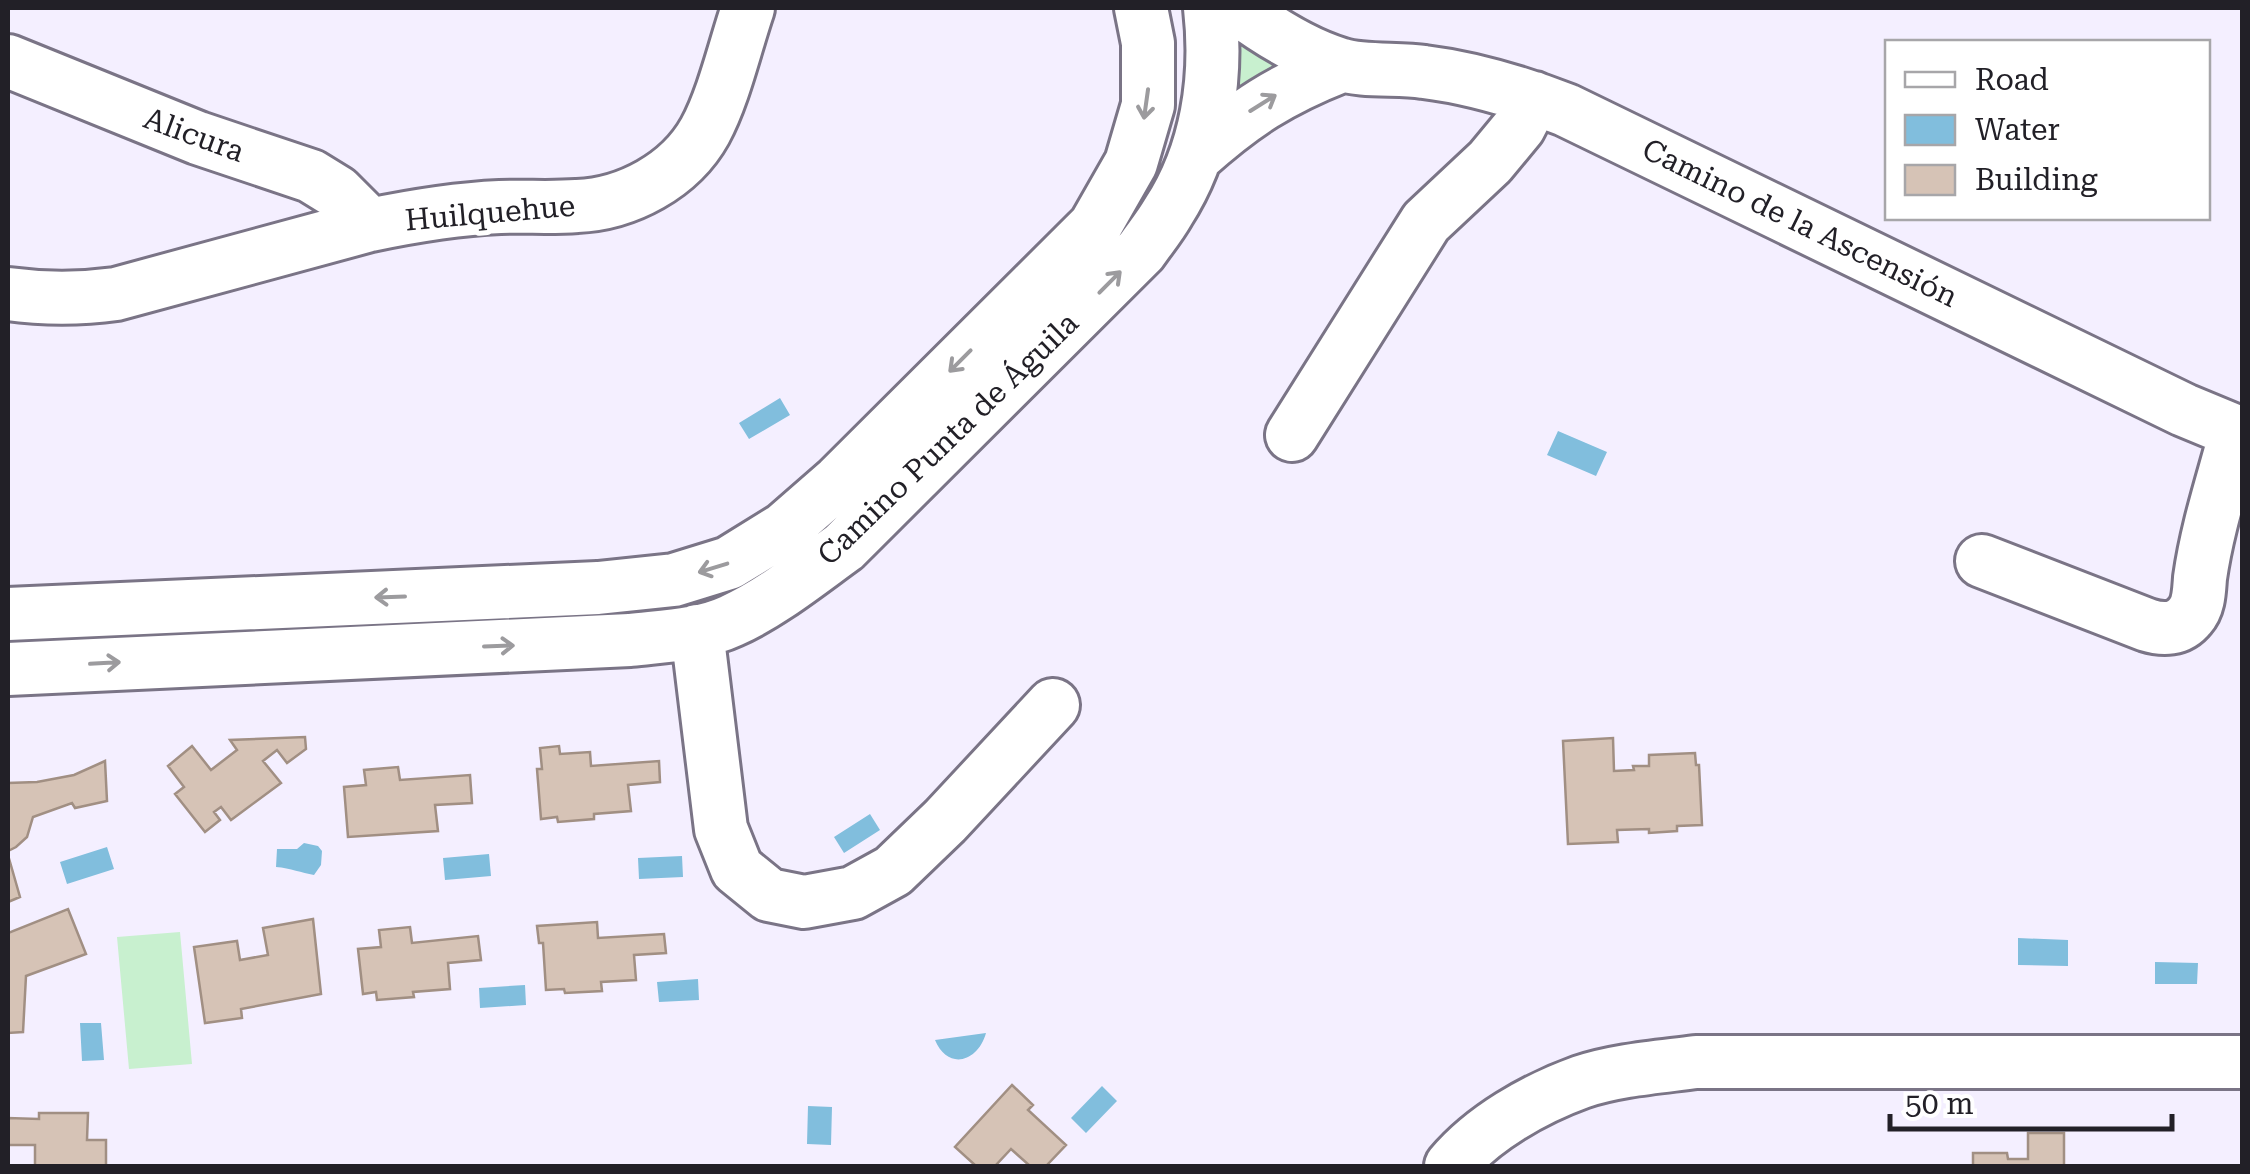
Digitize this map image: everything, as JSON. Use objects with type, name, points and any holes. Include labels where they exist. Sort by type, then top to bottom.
[{"type":"street","name":"Huilquehue","points":[[8,294],[46,299],[116,294],[370,224],[456,210],[581,206],[613,200],[658,180],[692,149],[714,111],[748,8]]},
{"type":"street","name":"Camino Punta de Águila","points":[[8,614],[598,588],[674,580],[729,563],[784,529],[839,481],[1095,226],[1131,163],[1148,105],[1148,43],[1141,8]]},
{"type":"street","name":"Camino Punta de Águila","points":[[8,669],[630,640],[697,631],[730,622],[844,548],[1141,251],[1170,210],[1195,157],[1208,113],[1214,46],[1210,8]]},
{"type":"street","name":"Camino de la Ascensión","points":[[1237,8],[1294,44],[1341,66],[1460,77],[1534,98],[1597,124],[2239,433]]},
{"type":"street","name":"Alicura","points":[[8,62],[198,138],[310,176],[337,192],[370,224]]},
{"type":"street","name":"Camino de la Ascensión","points":[[1195,157],[1262,103],[1341,66]]},
{"type":"street","points":[[1292,435],[1426,222],[1490,162],[1519,127],[1534,98]]},
{"type":"street","points":[[1982,561],[2158,628],[2180,625],[2196,606],[2206,540],[2239,433]]},
{"type":"street","points":[[697,631],[721,828],[737,869],[769,895],[804,902],[853,893],[893,871],[1053,705]]},
{"type":"street","points":[[1451,1166],[1492,1129],[1533,1103],[1582,1082],[1640,1069],[1696,1062],[2242,1062]]},
{"type":"green space","points":[[1234,35],[1281,66],[1239,91],[1233,88]]},
{"type":"green space","points":[[180,932],[192,1064],[129,1069],[117,937]]},
{"type":"water","points":[[780,398],[790,415],[749,439],[739,423]]},
{"type":"water","points":[[1558,431],[1607,452],[1596,476],[1547,455]]},
{"type":"water","points":[[870,814],[880,830],[844,853],[834,837]]},
{"type":"water","points":[[304,843],[322,851],[321,865],[314,875],[276,867],[277,849],[297,849]]},
{"type":"water","points":[[107,847],[114,869],[67,884],[60,862]]},
{"type":"water","points":[[489,854],[491,876],[445,880],[443,858]]},
{"type":"water","points":[[682,856],[683,877],[639,879],[638,858]]},
{"type":"water","points":[[2018,938],[2068,940],[2068,966],[2018,965]]},
{"type":"water","points":[[2155,962],[2198,963],[2197,984],[2155,984]]},
{"type":"water","points":[[698,979],[699,1000],[659,1002],[657,982]]},
{"type":"water","points":[[525,985],[526,1005],[480,1008],[479,988]]},
{"type":"water","points":[[80,1023],[101,1023],[104,1060],[82,1061]]},
{"type":"water","points":[[986,1033],[976,1051],[962,1059],[947,1056],[935,1040]]},
{"type":"water","points":[[1102,1086],[1117,1101],[1086,1133],[1071,1118]]},
{"type":"water","points":[[808,1106],[832,1107],[831,1145],[807,1144]]},
{"type":"building","points":[[305,737],[306,749],[287,763],[277,750],[263,761],[281,783],[231,820],[221,807],[214,812],[220,820],[205,832],[175,794],[184,787],[168,766],[192,746],[211,770],[237,750],[230,740]]},
{"type":"building","points":[[1613,738],[1614,771],[1649,766],[1649,755],[1695,753],[1702,825],[1649,833],[1649,829],[1617,830],[1618,842],[1568,844],[1563,741]]},
{"type":"building","points":[[559,746],[560,754],[590,752],[591,766],[659,761],[660,782],[628,785],[631,811],[594,814],[594,819],[541,819],[537,769],[542,769],[540,748]]},
{"type":"building","points":[[105,761],[107,801],[75,808],[72,803],[33,817],[27,837],[8,851],[8,783],[74,775]]},
{"type":"building","points":[[398,767],[400,780],[470,775],[472,803],[435,805],[438,831],[348,837],[344,787],[366,785],[364,770]]},
{"type":"building","points":[[8,855],[20,897],[8,902]]},
{"type":"building","points":[[68,909],[86,954],[26,976],[23,1032],[8,1033],[8,933]]},
{"type":"building","points":[[313,919],[321,994],[241,1009],[242,1018],[205,1023],[194,947],[237,941],[240,960],[268,955],[263,928]]},
{"type":"building","points":[[597,922],[598,938],[664,934],[666,953],[634,955],[636,980],[601,982],[602,991],[546,990],[543,943],[539,943],[537,926]]},
{"type":"building","points":[[410,927],[412,943],[478,936],[481,960],[448,963],[450,989],[377,1000],[376,992],[363,994],[358,949],[381,947],[379,930]]},
{"type":"building","points":[[1012,1085],[1033,1105],[1028,1110],[1066,1145],[1046,1166],[1030,1166],[1011,1149],[995,1166],[976,1166],[955,1147]]},
{"type":"building","points":[[39,1113],[88,1113],[87,1140],[106,1140],[106,1166],[35,1166],[35,1145],[8,1145],[8,1118],[39,1119]]},
{"type":"building","points":[[2028,1133],[2064,1133],[2064,1166],[1973,1166],[1973,1153],[2007,1153],[2008,1159],[2028,1159]]}]
